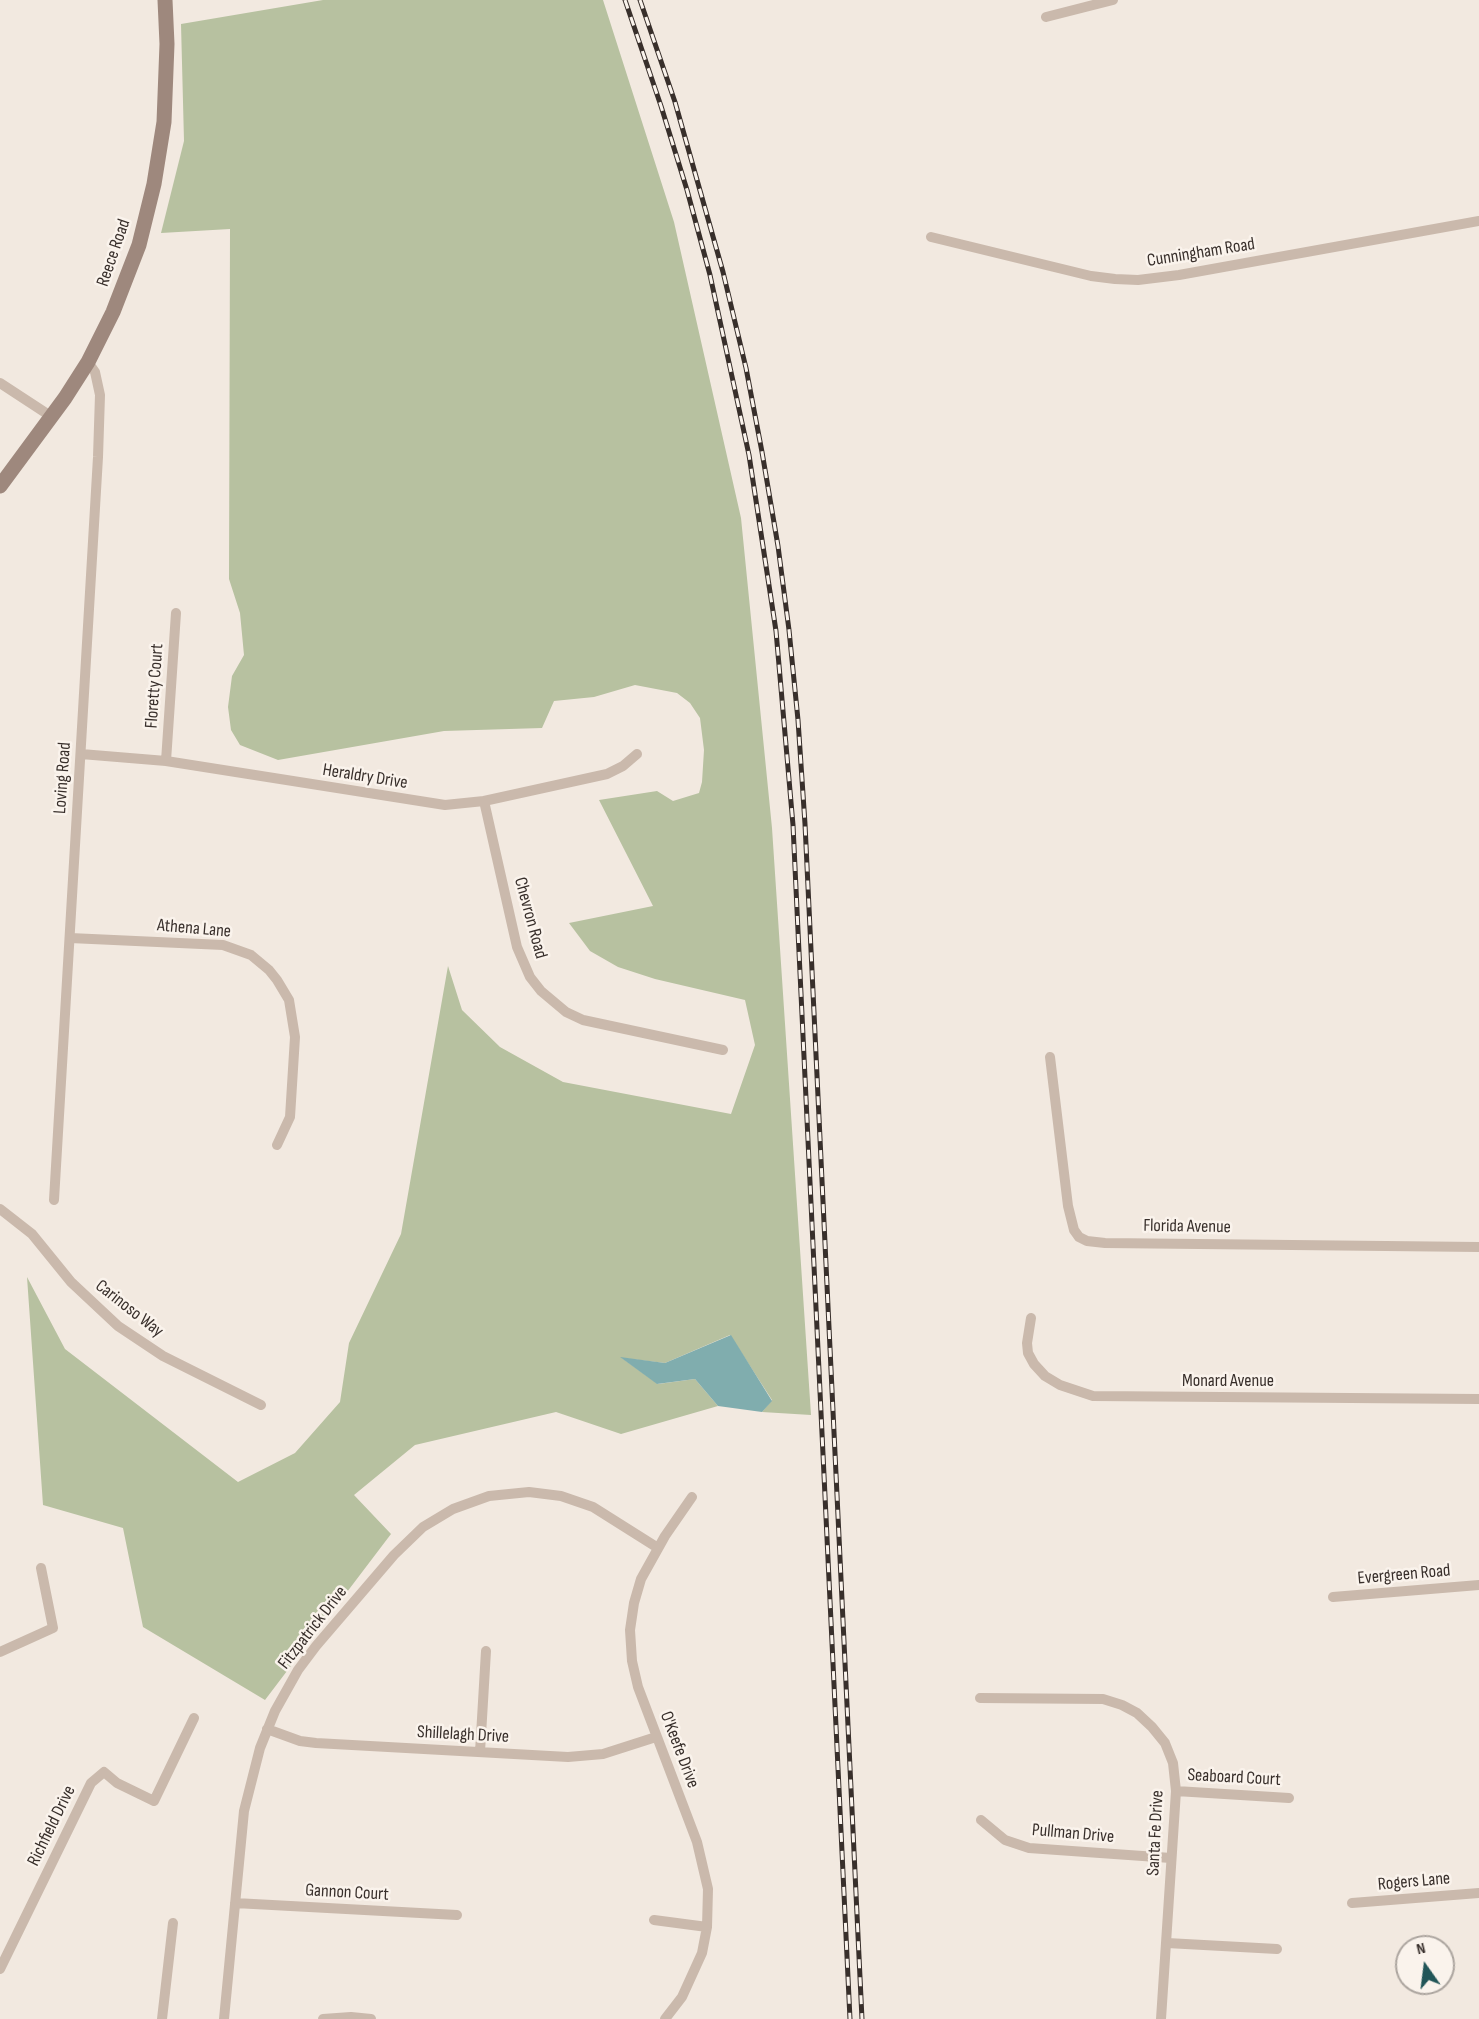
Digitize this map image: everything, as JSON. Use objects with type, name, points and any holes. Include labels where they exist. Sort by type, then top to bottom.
[{"type":"main road","name":"Reece Road","points":[[0,486],[52,417],[88,362],[129,274],[147,216],[160,152],[166,92],[165,0]]},
{"type":"street","points":[[1046,17],[1113,0]]},
{"type":"street","name":"Cunningham Road","points":[[931,237],[1091,276],[1138,280],[1179,275],[1479,221]]},
{"type":"street","name":"Loving Road","points":[[54,1200],[100,395],[95,372],[88,362]]},
{"type":"street","points":[[0,382],[52,417]]},
{"type":"street","name":"Floretty Court","points":[[166,761],[176,613]]},
{"type":"street","name":"Heraldry Drive","points":[[81,754],[166,761],[427,804],[464,805],[607,774],[623,766],[636,754]]},
{"type":"street","name":"Chevron Road","points":[[484,801],[517,947],[530,977],[541,991],[566,1012],[583,1020],[723,1050]]},
{"type":"street","name":"Athena Lane","points":[[70,938],[223,945],[251,955],[269,970],[278,980],[288,1000],[295,1037],[290,1116],[277,1145]]},
{"type":"street","name":"Florida Avenue","points":[[1050,1057],[1068,1206],[1074,1230],[1079,1237],[1087,1241],[1479,1247]]},
{"type":"street","name":"Carinoso Way","points":[[0,1209],[32,1234],[71,1282],[118,1326],[163,1356],[261,1405]]},
{"type":"street","name":"Monard Avenue","points":[[1031,1318],[1026,1343],[1028,1353],[1035,1364],[1045,1376],[1060,1385],[1092,1396],[1479,1399]]},
{"type":"street","name":"Fitzpatrick Drive","points":[[224,2019],[244,1811],[253,1768],[267,1729],[298,1670],[316,1646],[411,1538],[423,1527],[471,1501],[509,1493],[529,1492],[561,1497],[606,1514],[658,1548]]},
{"type":"street","name":"O'Keefe Drive","points":[[665,2019],[682,1998],[702,1953],[707,1926],[708,1889],[702,1857],[634,1674],[630,1630],[638,1590],[650,1561],[692,1497]]},
{"type":"street","points":[[0,1652],[52,1628],[41,1568]]},
{"type":"street","name":"Evergreen Road","points":[[1333,1597],[1479,1585]]},
{"type":"street","points":[[480,1752],[486,1651]]},
{"type":"street","name":"Santa Fe Drive","points":[[980,1698],[1102,1699],[1122,1705],[1137,1713],[1164,1743],[1173,1764],[1176,1791],[1161,2019]]},
{"type":"street","name":"Richfield Drive","points":[[0,1969],[91,1783],[104,1772],[117,1783],[154,1801],[194,1718]]},
{"type":"street","name":"Shillelagh Drive","points":[[267,1729],[300,1741],[316,1743],[585,1757],[621,1750],[656,1737]]},
{"type":"street","name":"Seaboard Court","points":[[1176,1791],[1289,1798]]},
{"type":"street","name":"Pullman Drive","points":[[981,1820],[1005,1840],[1029,1848],[1171,1858]]},
{"type":"street","name":"Rogers Lane","points":[[1352,1904],[1479,1893]]},
{"type":"street","name":"Gannon Court","points":[[235,1903],[457,1915]]},
{"type":"street","points":[[654,1920],[707,1926]]},
{"type":"street","points":[[162,2019],[172,1923]]},
{"type":"street","points":[[1167,1943],[1277,1949]]},
{"type":"street","points":[[323,2019],[351,2017],[371,2019]]},
{"type":"green space","points":[[323,0],[603,0],[674,222],[741,518],[772,828],[811,1415],[762,1412],[772,1400],[730,1335],[665,1363],[622,1358],[658,1384],[695,1379],[718,1406],[621,1434],[556,1412],[415,1445],[354,1495],[391,1534],[265,1700],[143,1627],[123,1528],[43,1505],[27,1277],[65,1349],[238,1482],[295,1453],[340,1402],[349,1343],[401,1234],[448,966],[462,1010],[500,1047],[563,1082],[731,1114],[755,1045],[745,1000],[655,979],[618,967],[590,951],[569,923],[653,906],[599,800],[657,791],[673,801],[699,793],[704,750],[700,718],[690,703],[677,693],[635,685],[594,697],[554,701],[542,728],[444,731],[278,760],[240,745],[231,730],[228,707],[232,676],[244,655],[240,613],[229,579],[230,229],[161,233],[184,141],[181,24]]},
{"type":"water","points":[[731,1335],[772,1401],[762,1412],[718,1406],[695,1379],[657,1384],[620,1357],[665,1363]]},
{"type":"railway","points":[[625,0],[687,190],[710,275],[749,455],[776,631],[793,825],[850,2019]]},
{"type":"railway","points":[[640,0],[675,102],[723,272],[746,368],[778,546],[789,630],[805,824],[862,2019]]}]
